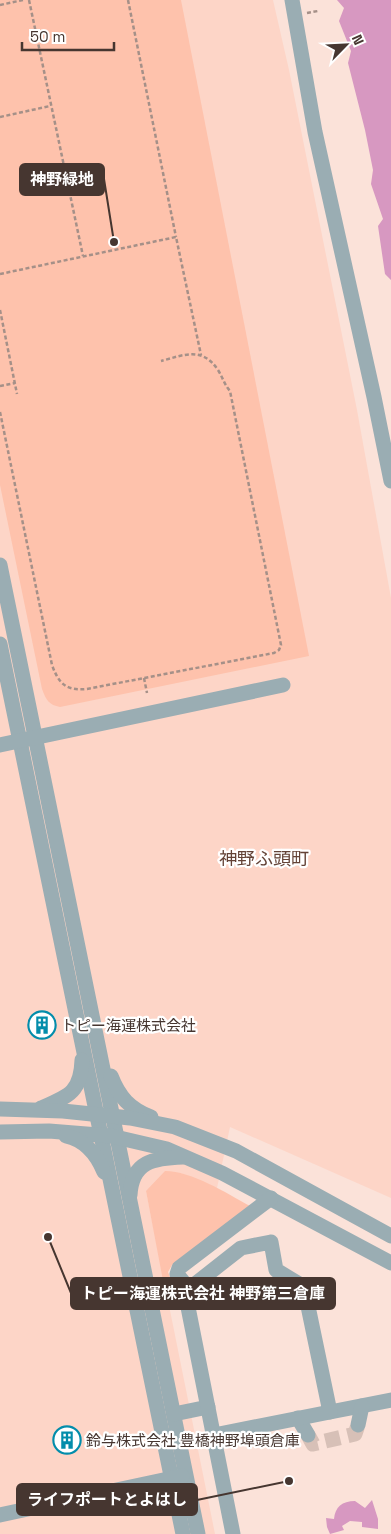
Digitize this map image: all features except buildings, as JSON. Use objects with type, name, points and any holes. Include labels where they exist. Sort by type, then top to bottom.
[{"type":"street","points":[[292,0],[315,132],[374,396],[391,482]]},
{"type":"street","points":[[0,565],[117,1137],[123,1207],[179,1476],[198,1534]]},
{"type":"street","points":[[0,644],[101,1135],[123,1207],[174,1414],[183,1534]]},
{"type":"street","points":[[0,745],[284,685]]},
{"type":"street","points":[[98,1042],[121,1098],[137,1111],[236,1151],[391,1236]]},
{"type":"street","points":[[38,1109],[73,1092],[80,1080],[82,1043]]},
{"type":"street","points":[[0,1109],[38,1109],[97,1115],[175,1127]]},
{"type":"street","points":[[50,1131],[74,1138],[94,1154],[123,1207]]},
{"type":"street","points":[[0,1132],[50,1131],[117,1137],[187,1156],[271,1198],[391,1263]]},
{"type":"street","points":[[123,1207],[134,1176],[146,1163],[155,1159],[187,1156]]},
{"type":"street","points":[[189,1289],[177,1274],[179,1268],[271,1198]]},
{"type":"street","points":[[233,1534],[185,1292],[241,1248],[271,1242],[276,1270],[304,1287],[330,1412]]},
{"type":"street","points":[[214,1436],[391,1400]]},
{"type":"street","points":[[358,1425],[362,1406]]},
{"type":"street","points":[[174,1414],[208,1407]]},
{"type":"street","points":[[298,1418],[308,1435]]},
{"type":"street","points":[[0,1515],[179,1476]]},
{"type":"path","points":[[0,5],[24,0]]},
{"type":"path","points":[[29,0],[83,256]]},
{"type":"path","points":[[128,0],[201,355]]},
{"type":"path","points":[[0,117],[50,106]]},
{"type":"path","points":[[0,274],[176,237]]},
{"type":"path","points":[[0,310],[17,394]]},
{"type":"path","points":[[0,412],[52,665],[56,676],[61,682],[68,687],[78,690],[274,653],[279,650],[281,645],[230,391],[224,384],[214,364],[201,355],[187,355],[161,361]]},
{"type":"path","points":[[0,386],[15,383]]},
{"type":"path","points":[[144,678],[147,693]]},
{"type":"shaded area","points":[[0,0],[273,0],[289,70],[357,410],[391,598],[391,1198],[230,1127],[217,1188],[181,1173],[146,1191],[215,1534],[0,1534]]},
{"type":"shaded area","points":[[0,0],[181,0],[309,656],[60,707],[48,701],[45,696],[0,485]]},
{"type":"shaded area","points":[[337,0],[391,0],[391,280],[385,274],[378,226],[383,219],[371,184],[373,170],[348,63],[351,51],[339,21],[344,8]]},
{"type":"shaded area","points":[[165,1171],[197,1179],[220,1189],[250,1206],[172,1265],[168,1272],[177,1288],[165,1291],[146,1191]]},
{"type":"shaded area","points":[[372,1500],[378,1519],[378,1529],[362,1527],[362,1522],[350,1521],[342,1526],[344,1530],[330,1534],[326,1518],[334,1519],[340,1505],[355,1501],[365,1508]]},
{"type":"tunnel","points":[[308,1435],[313,1444],[355,1434],[358,1425]]},
{"type":"place","name":"神野緑地","points":[[114,242]]},
{"type":"place","name":"トピー海運株式会社","points":[[42,1025]]},
{"type":"place","name":"トピー海運株式会社 神野第三倉庫","points":[[48,1237]]},
{"type":"place","name":"鈴与株式会社 豊橋神野埠頭倉庫","points":[[67,1440]]},
{"type":"place","name":"ライフポートとよはし","points":[[289,1481]]},
{"type":"district","name":"神野ふ頭町","points":[[264,858]]}]
